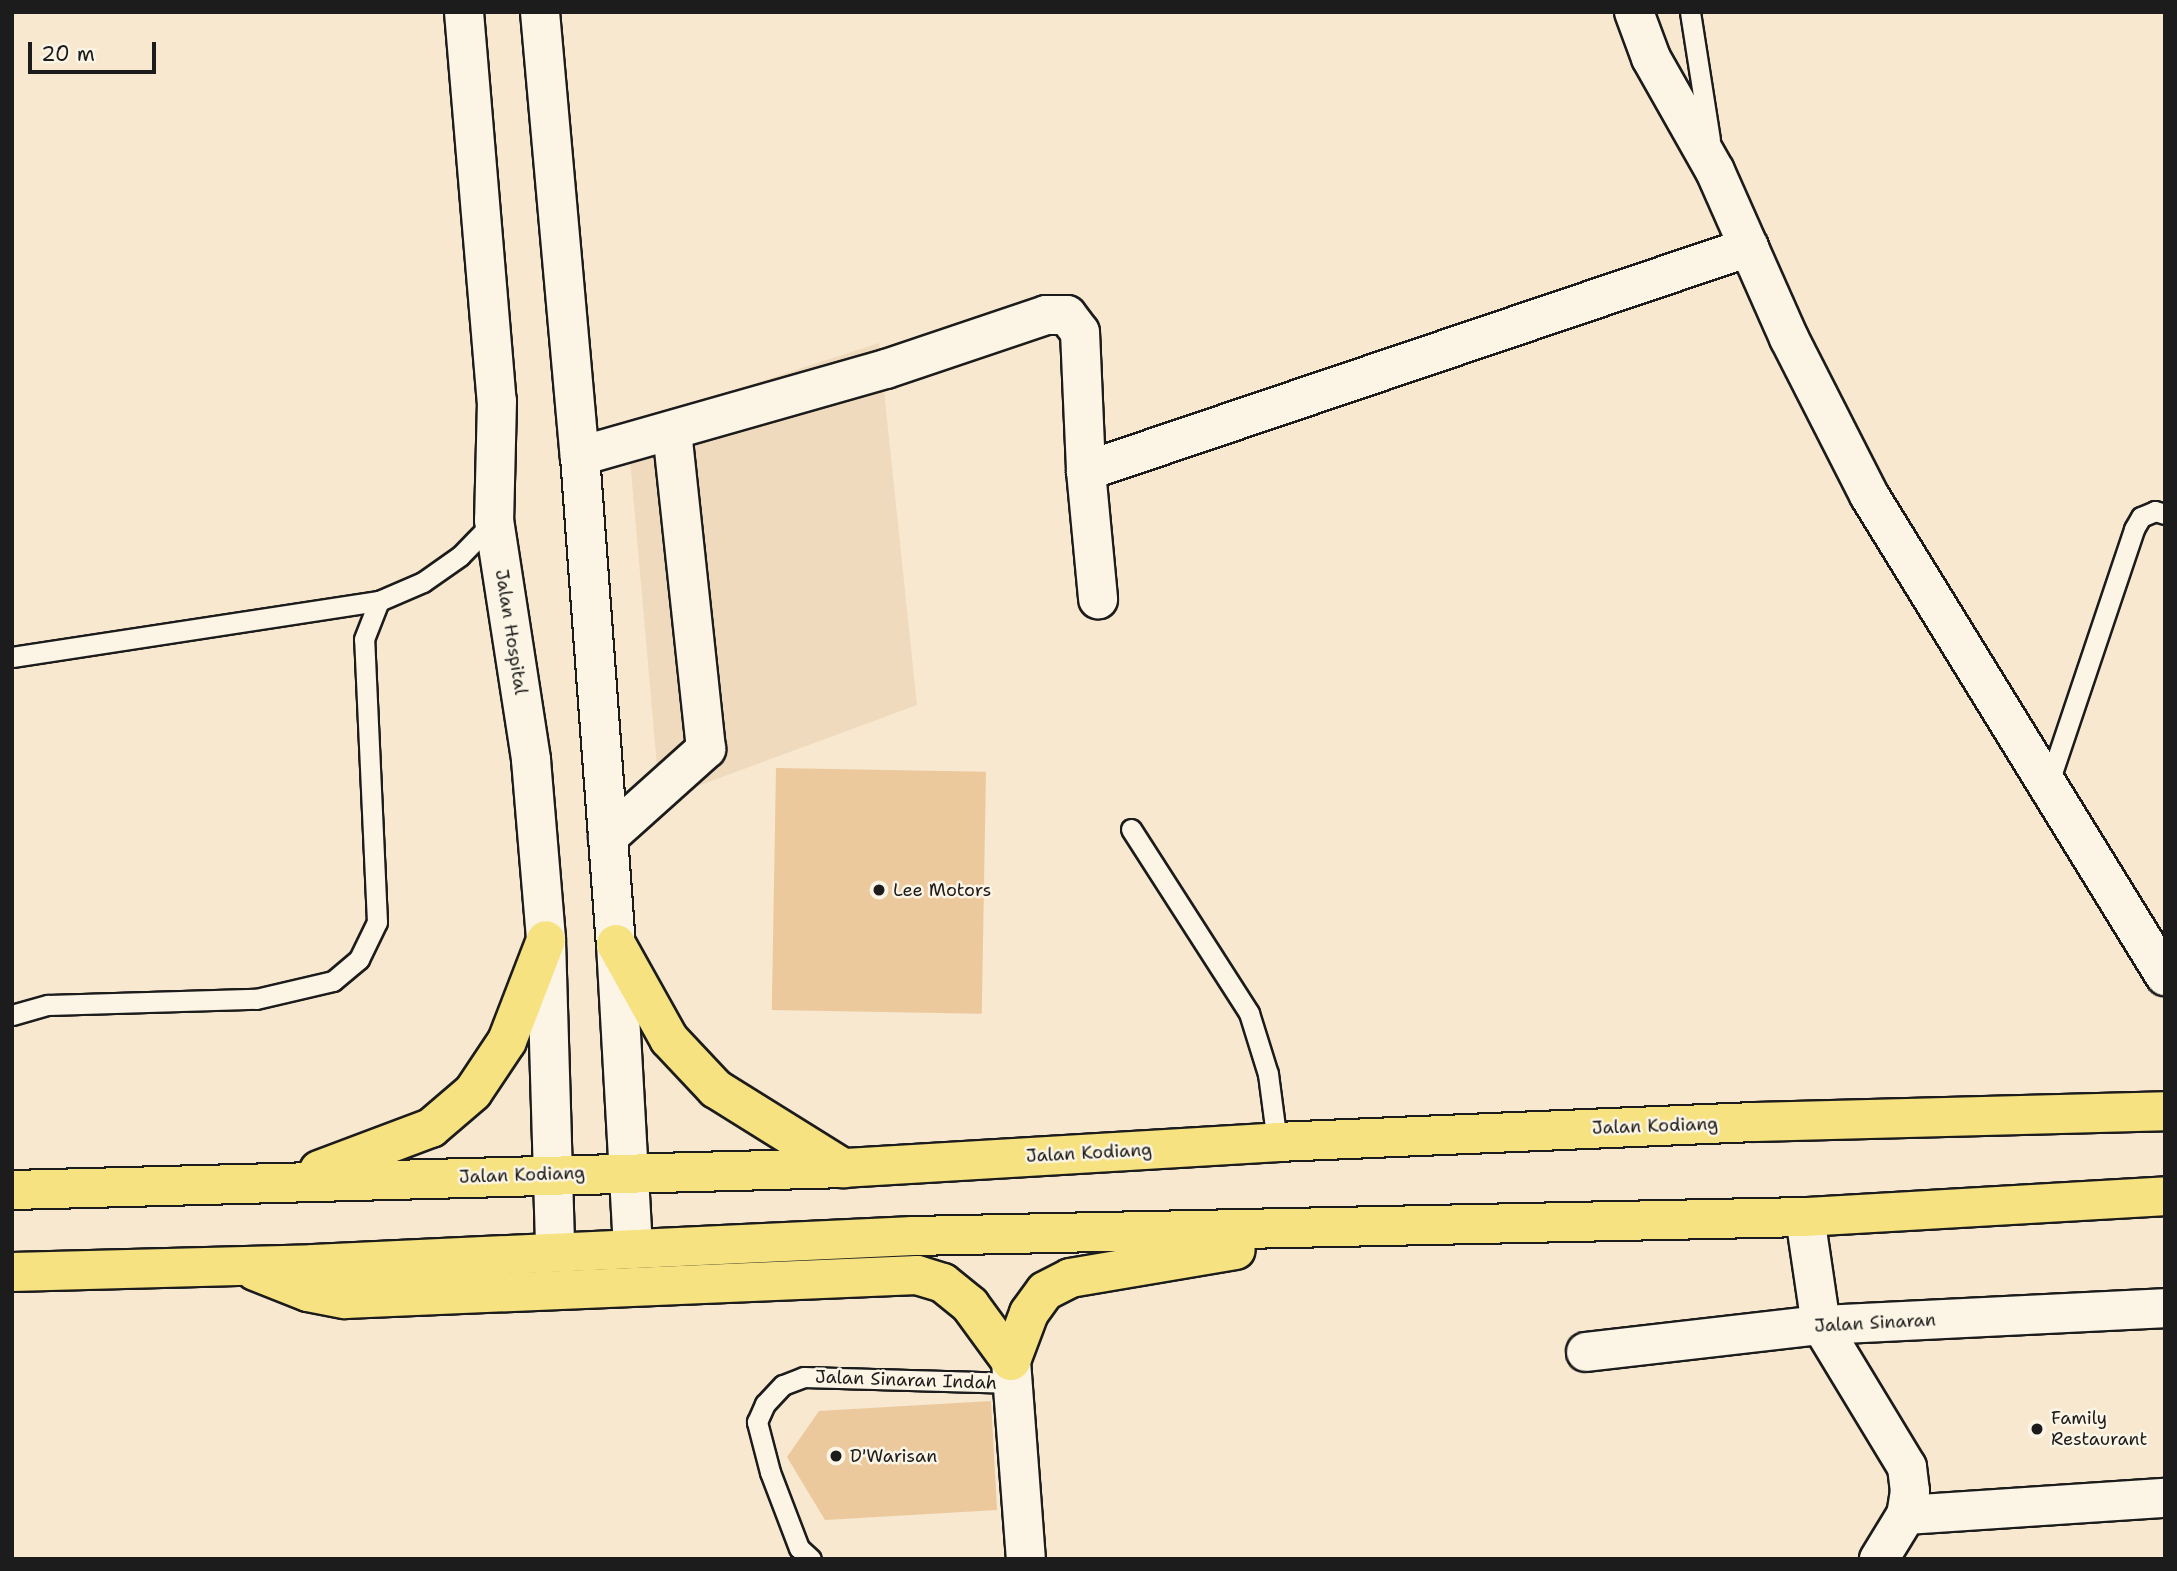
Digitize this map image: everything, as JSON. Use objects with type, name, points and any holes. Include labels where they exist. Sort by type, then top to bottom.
[{"type":"highway","points":[[274,1185],[431,1128],[473,1092],[507,1041],[547,940]]},
{"type":"highway","points":[[616,944],[670,1039],[716,1089],[844,1168]]},
{"type":"highway","name":"Jalan Kodiang","points":[[12,1190],[274,1185],[551,1173],[844,1168],[1277,1142],[1755,1122],[2165,1111]]},
{"type":"highway","points":[[12,1272],[313,1264],[912,1236],[1394,1228],[1805,1217],[2165,1196]]},
{"type":"highway","points":[[1013,1372],[1029,1313],[1045,1291],[1070,1278],[1394,1228]]},
{"type":"highway","points":[[237,1264],[308,1292],[345,1299],[917,1275],[943,1283],[970,1305],[1013,1372]]},
{"type":"street","name":"Jalan Hospital","points":[[464,12],[497,401],[494,520],[531,760],[547,940],[555,1252]]},
{"type":"street","points":[[540,12],[580,456],[616,944],[633,1249]]},
{"type":"street","points":[[1634,12],[1667,90],[1715,171],[1869,495],[2165,976]]},
{"type":"street","points":[[1086,471],[1749,247]]},
{"type":"street","points":[[580,456],[673,432],[886,369],[1046,315],[1067,315],[1080,332],[1086,471],[1098,599]]},
{"type":"street","points":[[608,837],[706,749],[673,432]]},
{"type":"street","points":[[1805,1217],[1821,1325],[1907,1467],[1910,1491],[1906,1514],[1879,1559]]},
{"type":"street","name":"Jalan Sinaran","points":[[1586,1352],[1821,1325],[2165,1308]]},
{"type":"street","name":"Jalan Sinaran Indah","points":[[1013,1372],[1026,1559]]},
{"type":"street","points":[[1906,1514],[2165,1498]]},
{"type":"lane","points":[[1690,12],[1715,171]]},
{"type":"lane","points":[[2048,786],[2134,529],[2141,517],[2155,511],[2165,514]]},
{"type":"lane","points":[[12,657],[379,601],[423,582],[460,556],[494,520]]},
{"type":"lane","points":[[12,1015],[48,1005],[256,999],[333,981],[359,959],[377,922],[364,639],[379,601]]},
{"type":"lane","points":[[1131,829],[1249,1013],[1268,1074],[1277,1142]]},
{"type":"lane","name":"Jalan Sinaran Indah","points":[[811,1559],[799,1548],[770,1472],[757,1422],[765,1404],[783,1385],[804,1377],[1013,1372]]},
{"type":"shaded area","points":[[879,343],[917,705],[660,800],[627,425]]},
{"type":"building","name":"Lee Motors","points":[[776,768],[986,772],[982,1014],[772,1010]]},
{"type":"building","points":[[991,1401],[997,1510],[825,1520],[787,1457],[819,1411]]},
{"type":"place","name":"Lee Motors","points":[[879,890]]},
{"type":"place","name":"Family Restaurant","points":[[2037,1429]]},
{"type":"place","name":"D'Warisan","points":[[836,1456]]}]
